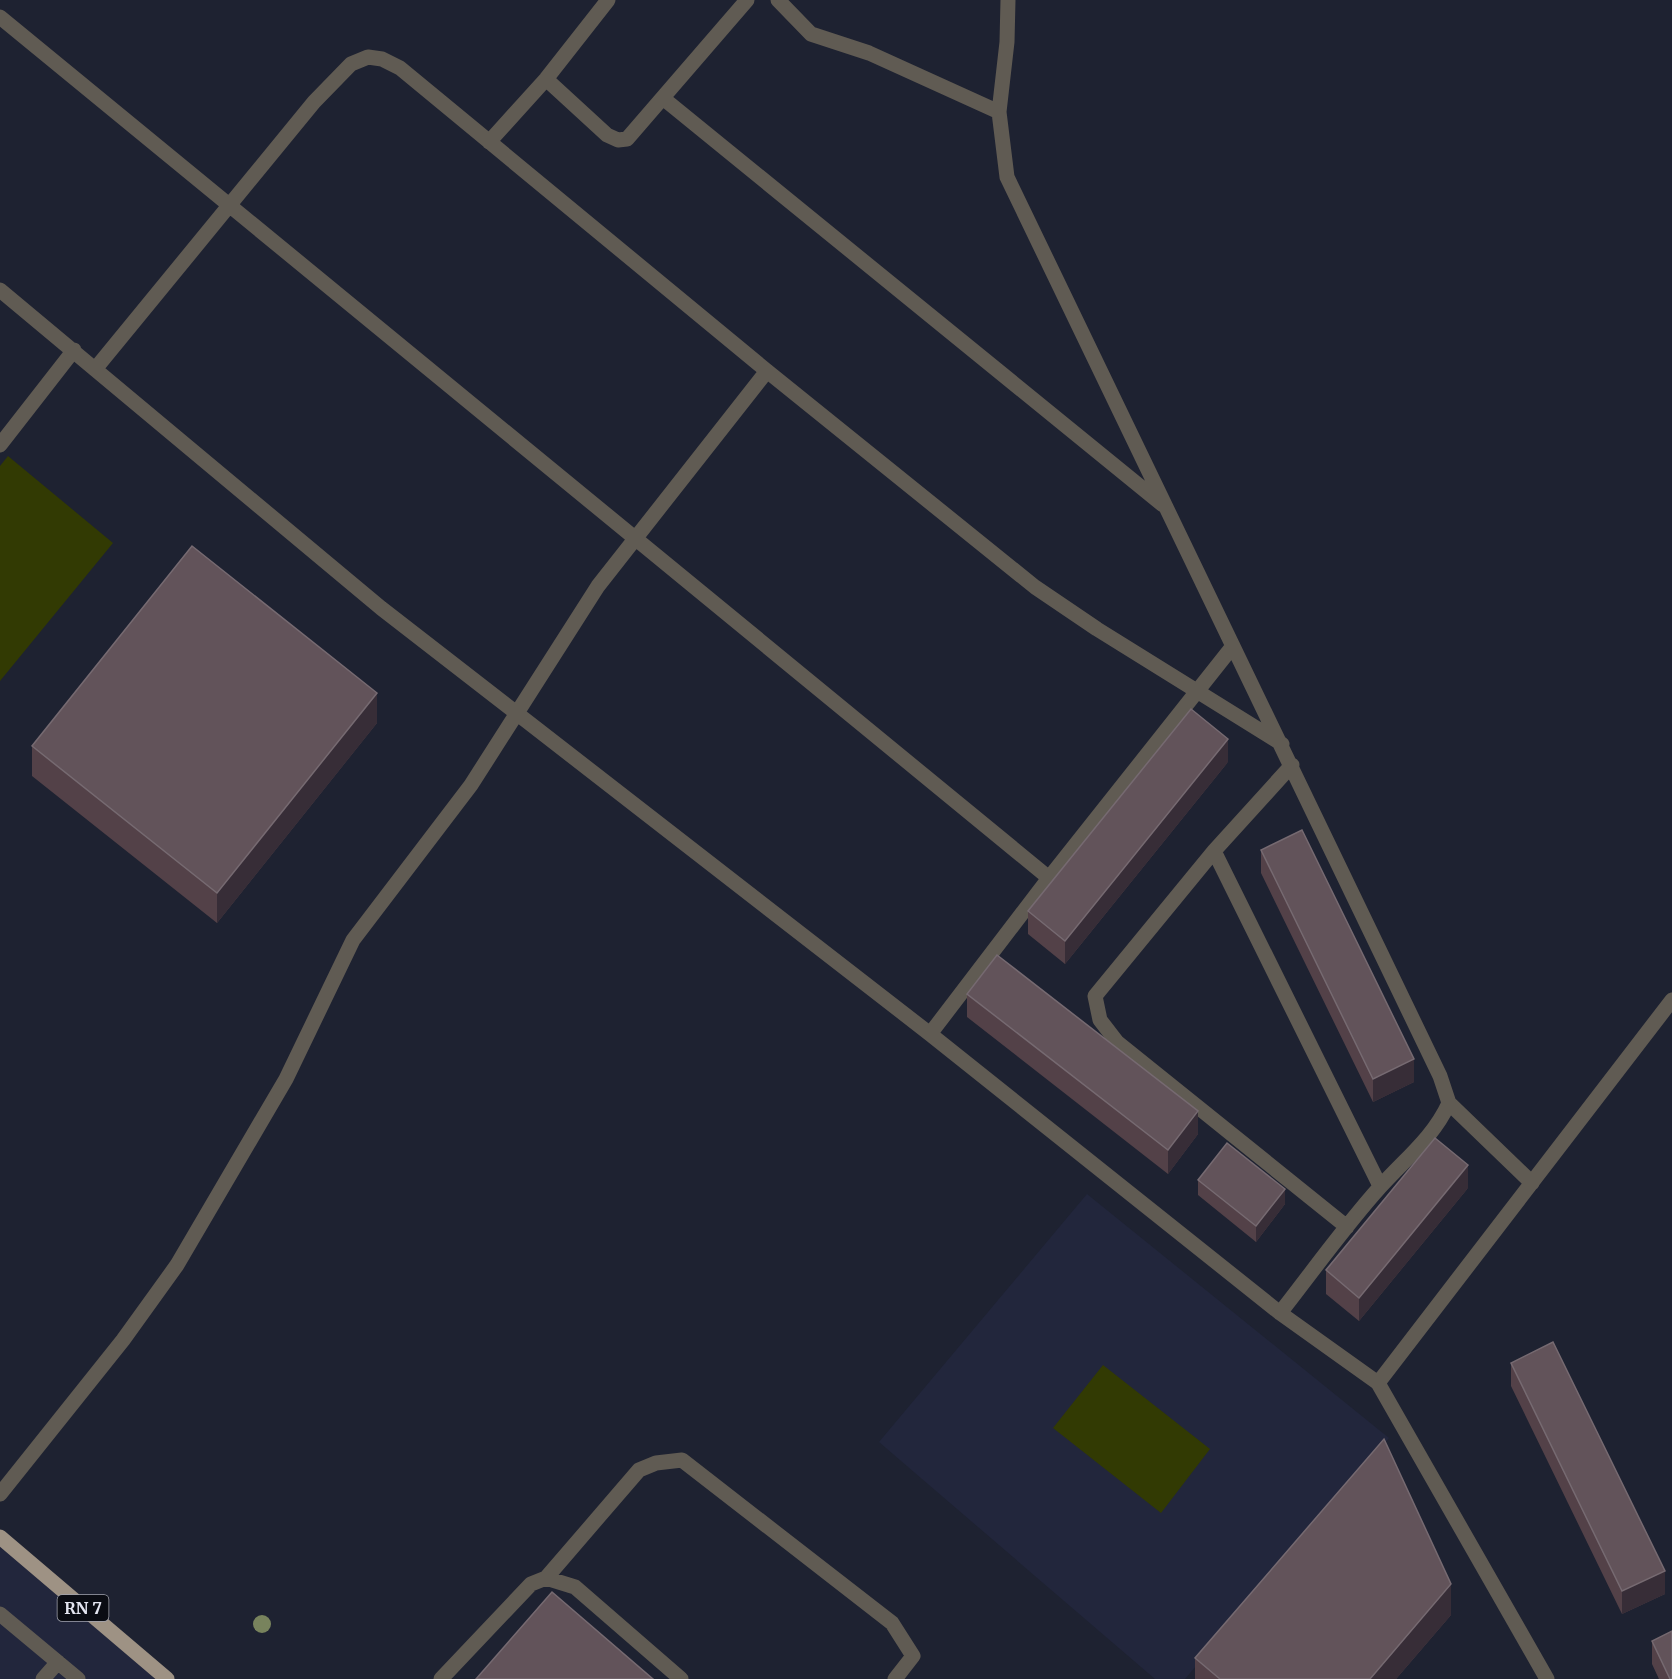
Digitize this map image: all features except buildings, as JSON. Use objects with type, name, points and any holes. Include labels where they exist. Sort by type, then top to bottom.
[{"type":"main road","name":"RN 7","points":[[0,1537],[167,1679]]},
{"type":"street","points":[[489,142],[546,79],[608,0]]},
{"type":"street","points":[[546,79],[607,135],[618,140],[627,139],[664,99],[747,0]]},
{"type":"street","points":[[778,0],[811,34],[869,53],[999,112]]},
{"type":"street","points":[[1008,0],[1007,42],[999,112],[1007,177],[1282,744],[1440,1076],[1449,1103],[1532,1183]]},
{"type":"street","points":[[0,17],[1049,878]]},
{"type":"street","points":[[96,368],[314,102],[351,64],[368,57],[382,58],[423,84],[489,142],[767,371],[1035,587],[1282,744]]},
{"type":"street","points":[[664,99],[1168,509]]},
{"type":"street","points":[[0,291],[96,368],[381,608],[930,1034],[1280,1313],[1378,1383],[1547,1679]]},
{"type":"street","points":[[0,445],[74,350]]},
{"type":"street","points":[[0,1494],[123,1340],[177,1265],[286,1080],[353,940],[471,785],[598,586],[767,371]]},
{"type":"street","points":[[930,1034],[1049,878],[1233,646]]},
{"type":"street","points":[[1292,765],[1214,851],[1095,996],[1100,1020],[1117,1042],[1347,1227]]},
{"type":"street","points":[[1214,851],[1380,1186]]},
{"type":"street","points":[[1378,1383],[1672,1000]]},
{"type":"street","points":[[1280,1313],[1380,1186],[1440,1123],[1449,1103]]},
{"type":"street","points":[[441,1679],[531,1584],[546,1578],[639,1470],[656,1463],[682,1460],[892,1623],[912,1656],[895,1679]]},
{"type":"street","points":[[546,1578],[575,1587],[681,1679]]},
{"type":"street","points":[[0,1614],[78,1679]]},
{"type":"street","points":[[43,1679],[58,1662]]},
{"type":"shaded area","points":[[1087,1194],[1389,1438],[1185,1679],[1155,1679],[879,1442]]},
{"type":"shaded area","points":[[0,1543],[160,1679],[0,1679]]},
{"type":"green space","points":[[8,456],[113,543],[0,681],[0,466]]},
{"type":"green space","points":[[1103,1365],[1210,1449],[1161,1513],[1053,1428]]}]
